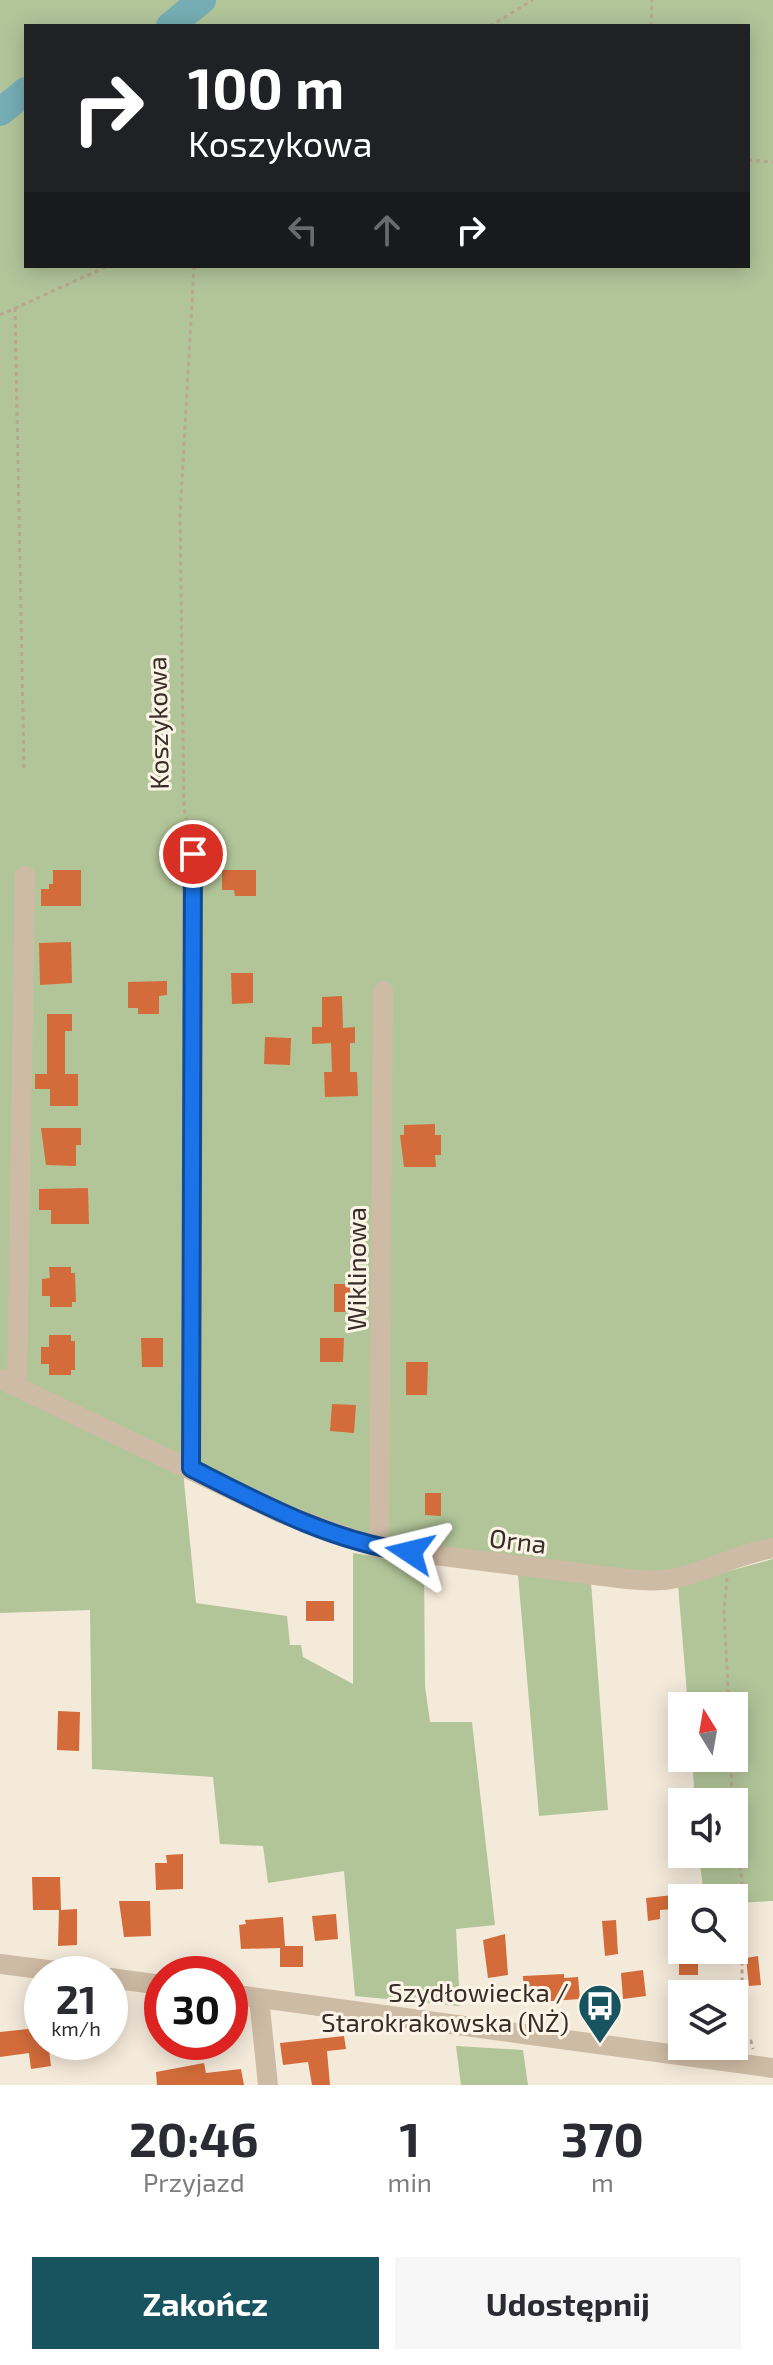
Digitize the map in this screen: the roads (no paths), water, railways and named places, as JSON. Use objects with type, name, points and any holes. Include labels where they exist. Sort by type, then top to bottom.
[{"type":"street","points":[[191,1468],[193,854]]},
{"type":"street","points":[[8,1383],[25,876]]},
{"type":"street","name":"Wiklinowa","points":[[379,1548],[383,991]]},
{"type":"street","name":"Orna","points":[[8,1383],[281,1513],[379,1548],[627,1579],[668,1580],[745,1553],[773,1548]]},
{"type":"street","points":[[0,1964],[24,1967]]},
{"type":"street","points":[[248,1996],[773,2068]]},
{"type":"street","points":[[259,1998],[268,2085]]},
{"type":"waterway","points":[[172,24],[202,0]]},
{"type":"waterway","points":[[0,112],[24,93]]},
{"type":"place","name":"Szydłowiecka / Starokrakowska (NŻ)","points":[[600,2045]]}]
